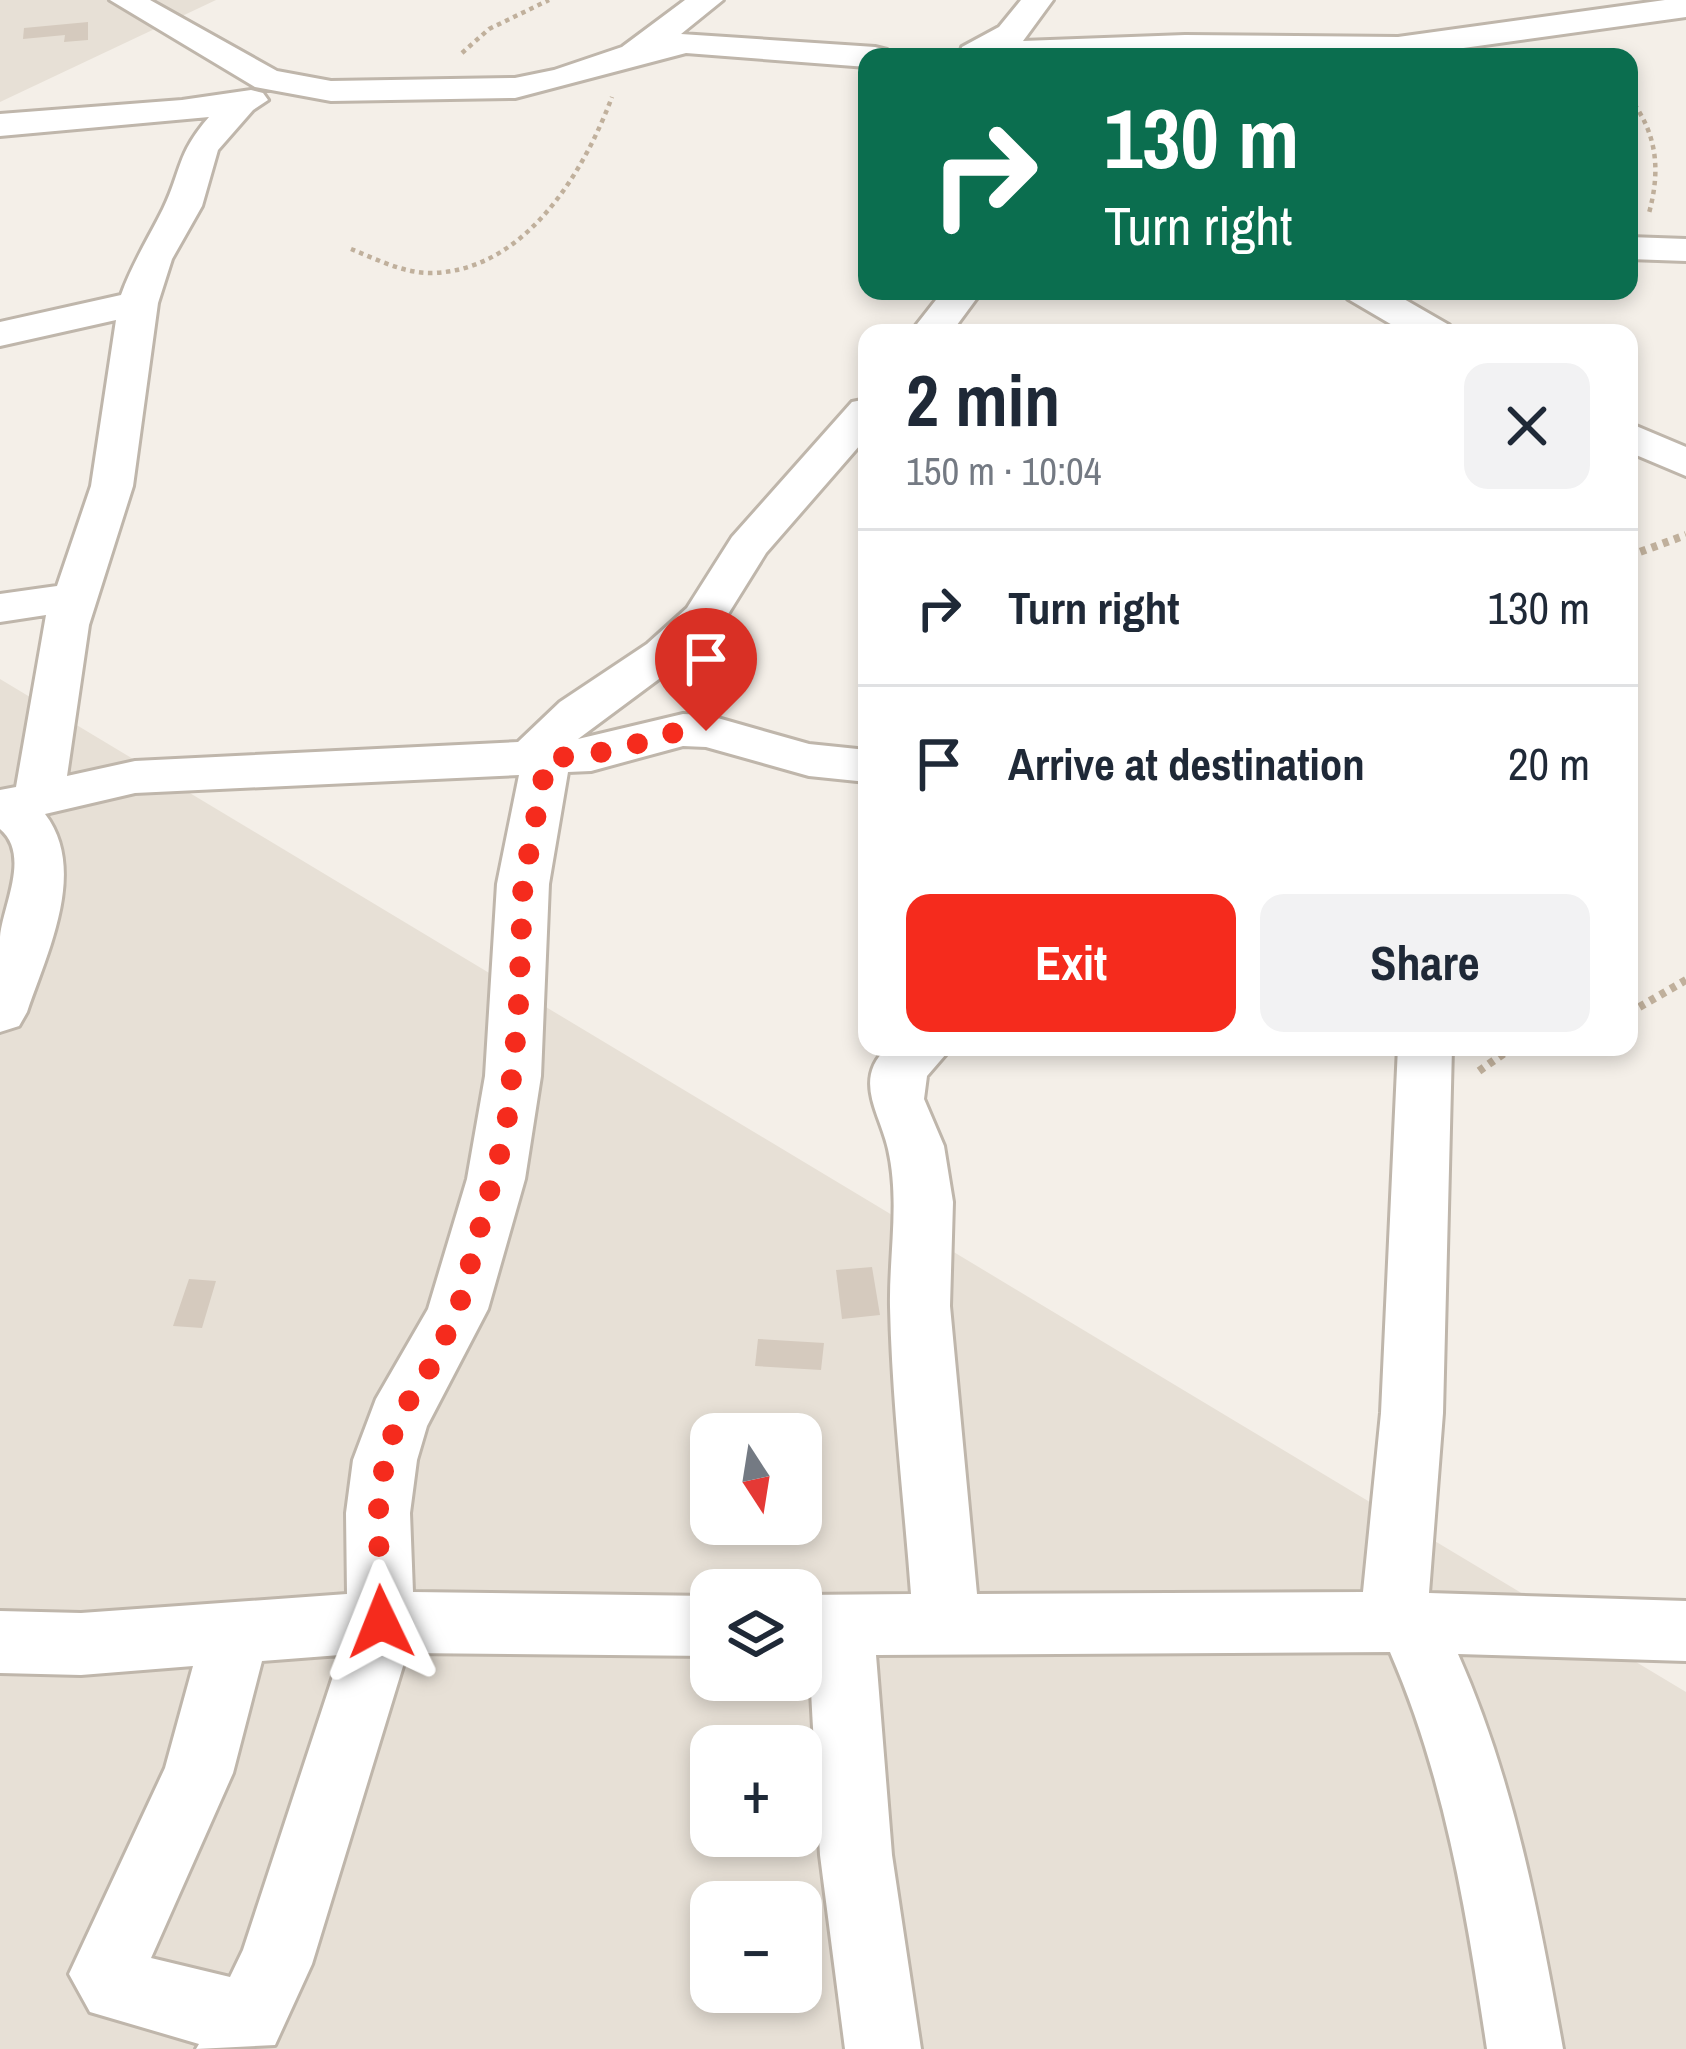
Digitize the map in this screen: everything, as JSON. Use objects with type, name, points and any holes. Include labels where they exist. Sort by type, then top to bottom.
[{"type":"street","points":[[126,0],[267,80],[332,91]]},
{"type":"street","points":[[626,56],[707,0]]},
{"type":"street","points":[[989,48],[1022,26],[1037,0]]},
{"type":"street","points":[[1119,48],[1398,47],[1686,7]]},
{"type":"street","points":[[0,125],[182,111],[332,91],[515,88],[686,44],[858,56]]},
{"type":"street","points":[[14,804],[41,764],[74,596],[112,486],[138,303],[152,259],[183,206],[200,148],[242,101]]},
{"type":"street","points":[[1638,249],[1686,250]]},
{"type":"street","points":[[1376,300],[1412,324]]},
{"type":"street","points":[[0,334],[138,303]]},
{"type":"street","points":[[237,1630],[198,1773],[106,1974],[116,1986],[242,2034],[275,1964],[363,1698],[381,1622],[378,1513],[385,1460],[398,1418],[458,1310],[506,1130],[518,1017],[523,884],[538,759],[577,713],[663,654],[704,616],[748,546],[858,421]]},
{"type":"street","points":[[1638,440],[1686,463]]},
{"type":"street","points":[[0,608],[74,596]]},
{"type":"street","points":[[14,804],[135,778],[434,760],[538,759],[627,749],[656,734],[706,731],[809,760],[858,765]]},
{"type":"street","points":[[0,1012],[29,916],[37,868],[35,837],[14,804]]},
{"type":"street","points":[[915,1056],[902,1067],[896,1099],[916,1145],[924,1202],[920,1306],[946,1622]]},
{"type":"street","points":[[1425,1056],[1401,1622],[1444,1692],[1463,1751],[1514,1976],[1525,2049]]},
{"type":"street","points":[[0,1642],[81,1643],[381,1622],[690,1626]]},
{"type":"street","points":[[822,1625],[1401,1622],[1686,1630]]},
{"type":"street","points":[[822,1638],[883,2049]]},
{"type":"path","points":[[423,92],[489,29],[549,0]]},
{"type":"path","points":[[351,249],[401,269],[456,271],[524,234],[542,217],[591,145],[607,115],[626,56]]},
{"type":"path","points":[[1638,110],[1651,130],[1659,181],[1638,236]]},
{"type":"path","points":[[1638,553],[1686,535]]},
{"type":"path","points":[[1638,1007],[1686,980]]},
{"type":"shaded area","points":[[0,0],[216,0],[0,102]]},
{"type":"shaded area","points":[[0,679],[1686,1692],[1686,2049],[0,2049]]},
{"type":"building","points":[[88,22],[88,40],[64,42],[65,35],[23,39],[24,28]]},
{"type":"building","points":[[872,1267],[880,1315],[842,1319],[836,1270]]},
{"type":"building","points":[[189,1279],[216,1281],[202,1328],[173,1326]]},
{"type":"building","points":[[758,1339],[824,1343],[821,1370],[755,1366]]},
{"type":"route","points":[[381,1622],[378,1513],[385,1460],[398,1418],[458,1310],[506,1130],[518,1017],[523,884],[547,759],[627,749],[656,734],[706,731]]}]
